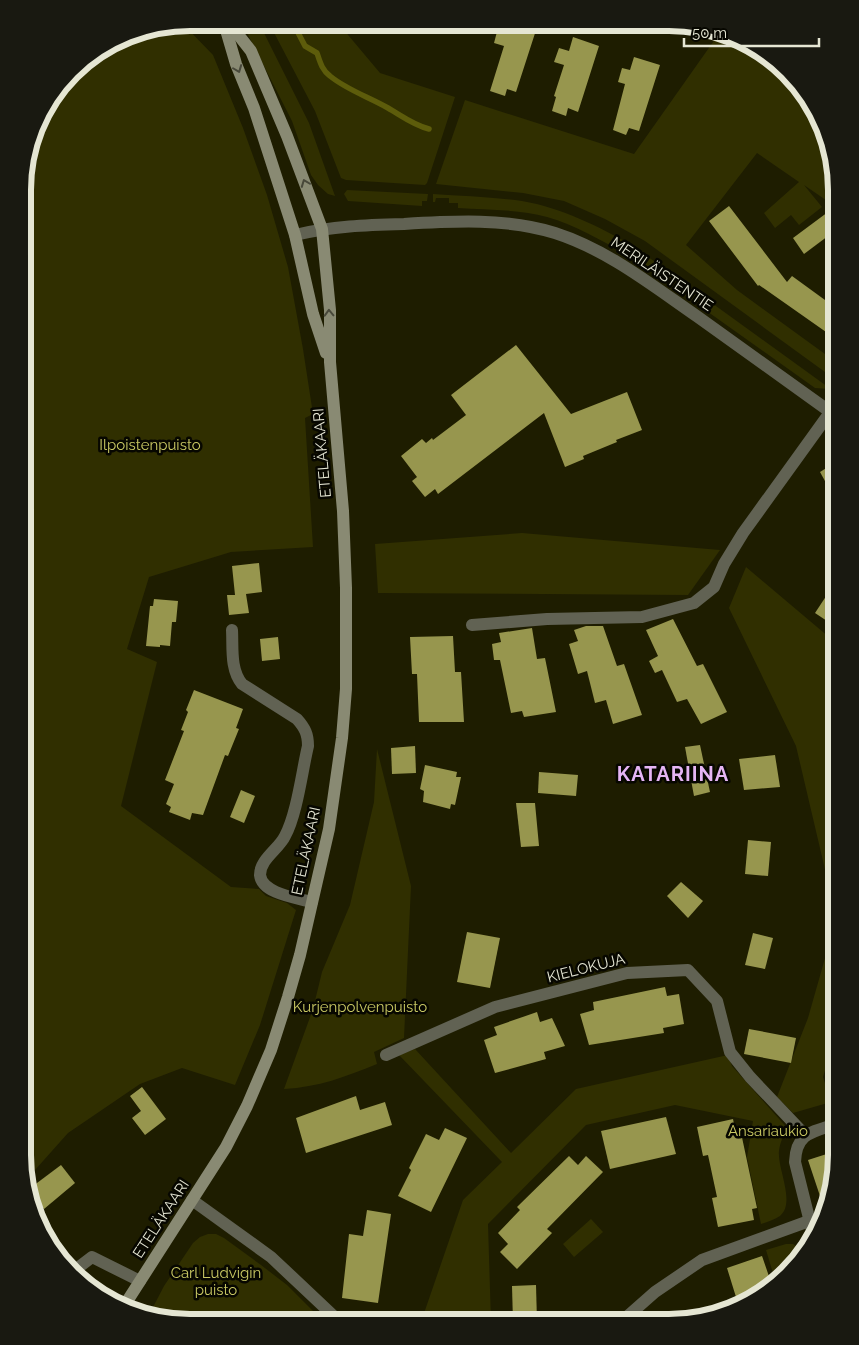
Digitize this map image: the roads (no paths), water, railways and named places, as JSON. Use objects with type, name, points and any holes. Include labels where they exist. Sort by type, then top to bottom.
[{"type":"main road","name":"ETELÄKAARI","points":[[227,32],[236,64],[254,108],[295,235],[313,314],[330,362]]},
{"type":"main road","name":"ETELÄKAARI","points":[[127,1301],[226,1147],[247,1106],[271,1050],[288,997],[312,902],[330,820],[342,738],[346,689],[346,588],[343,511],[330,362],[330,310],[322,229],[287,136],[251,50],[236,32]]},
{"type":"street","name":"MERILÄISTENTIE","points":[[295,235],[322,229],[429,222],[471,222],[524,227],[554,233],[600,252],[636,274],[828,407]]},
{"type":"street","points":[[472,625],[547,619],[642,617],[694,604],[714,587],[724,564],[743,533],[828,419]]},
{"type":"street","points":[[232,630],[235,676],[242,684],[297,719],[304,726],[308,735],[308,746],[291,823],[285,837],[263,865],[260,874],[270,889],[278,894],[312,902]]},
{"type":"street","name":"KIELOKUJA","points":[[386,1055],[495,1007],[627,972],[688,970],[717,1000],[730,1052],[750,1077],[805,1135]]},
{"type":"street","points":[[811,1226],[795,1162],[798,1143],[805,1135],[827,1127]]},
{"type":"street","points":[[192,1200],[271,1257],[332,1314]]},
{"type":"street","points":[[629,1314],[655,1292],[702,1260],[809,1221]]},
{"type":"street","points":[[78,1267],[92,1257],[140,1281]]},
{"type":"waterway","points":[[298,32],[305,46],[317,53],[320,63],[327,74],[413,123],[429,129]]},
{"type":"district","name":"KATARIINA","points":[[673,774]]},
{"type":"park label","name":"Ilpoistenpuisto","points":[[150,445]]},
{"type":"park label","name":"Kurjenpolvenpuisto","points":[[360,1007]]},
{"type":"park label","name":"Ansariaukio","points":[[768,1131]]},
{"type":"park label","name":"Carl Ludvigin puisto","points":[[216,1282]]}]
